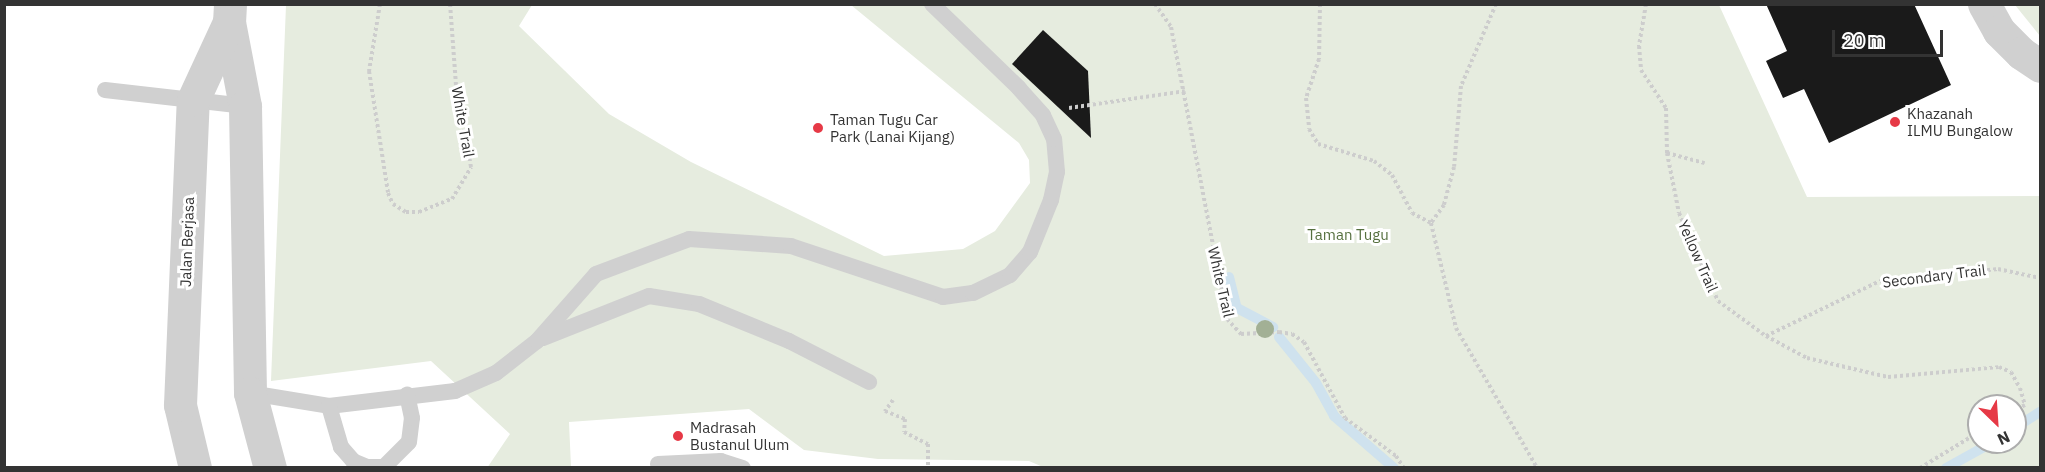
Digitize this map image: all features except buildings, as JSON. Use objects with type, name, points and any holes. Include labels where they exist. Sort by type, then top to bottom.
[{"type":"street","points":[[1984,4],[1999,31],[2021,53],[2040,66]]},
{"type":"street","name":"Jalan Berjasa","points":[[195,468],[180,405],[193,100],[229,13]]},
{"type":"street","name":"Jalan Berjasa","points":[[229,13],[245,106],[250,393],[270,468]]},
{"type":"lane","points":[[250,393],[329,406],[455,391],[496,373],[537,341],[596,274],[689,239],[791,246],[943,297],[973,294],[1010,275],[1029,252],[1047,210],[1057,172],[1054,139],[1043,116],[932,4]]},
{"type":"lane","points":[[105,90],[245,106]]},
{"type":"lane","points":[[537,341],[649,296],[699,303],[789,341],[869,382]]},
{"type":"lane","points":[[329,406],[341,447],[347,454],[367,467],[384,467],[409,442],[412,418],[407,396]]},
{"type":"lane","points":[[658,464],[721,461],[744,468]]},
{"type":"path","name":"White Trail","points":[[380,4],[369,71],[388,193],[393,204],[406,212],[418,212],[452,198],[471,167],[456,85],[450,4]]},
{"type":"path","name":"White Trail","points":[[1155,4],[1171,27],[1227,319],[1242,334],[1279,332],[1292,334],[1304,342],[1345,418],[1396,456],[1404,468]]},
{"type":"path","points":[[1320,4],[1319,59],[1306,98],[1309,129],[1318,144],[1374,161],[1392,175],[1412,213],[1431,223],[1456,328],[1538,468]]},
{"type":"path","points":[[1431,223],[1444,206],[1454,167],[1461,86],[1496,4]]},
{"type":"path","name":"Yellow Trail","points":[[1647,4],[1639,46],[1641,70],[1666,108],[1667,153],[1679,213],[1719,301],[1766,336],[1807,358],[1888,377],[1999,367],[2011,372],[2022,394]]},
{"type":"path","points":[[1043,116],[1080,105],[1185,91]]},
{"type":"path","points":[[1667,153],[1705,163]]},
{"type":"path","name":"Secondary Trail","points":[[1766,336],[1880,281],[1998,269],[2040,278]]},
{"type":"path","points":[[869,382],[894,398],[885,411],[905,419],[904,432],[928,444],[927,468]]},
{"type":"path","points":[[1920,468],[1967,439]]},
{"type":"green space","name":"Taman Tugu","points":[[286,5],[532,5],[519,26],[609,114],[691,162],[884,256],[963,249],[995,231],[1030,183],[1029,160],[1019,143],[851,5],[1719,5],[1807,197],[2040,196],[2040,467],[1043,467],[1029,461],[878,459],[804,450],[749,409],[569,422],[571,467],[487,468],[510,434],[431,361],[271,381]]},
{"type":"green space","points":[[2015,5],[2040,5],[2040,36]]},
{"type":"waterway","points":[[1229,277],[1237,308],[1273,327]]},
{"type":"waterway","points":[[1279,337],[1316,383],[1334,416],[1394,468]]},
{"type":"waterway","points":[[2027,420],[2040,412]]},
{"type":"waterway","points":[[1946,468],[1971,454]]},
{"type":"place","name":"Khazanah ILMU Bungalow","points":[[1895,122]]},
{"type":"place","name":"Taman Tugu Car Park (Lanai Kijang)","points":[[818,128]]},
{"type":"place","name":"Madrasah Bustanul Ulum","points":[[678,436]]}]
